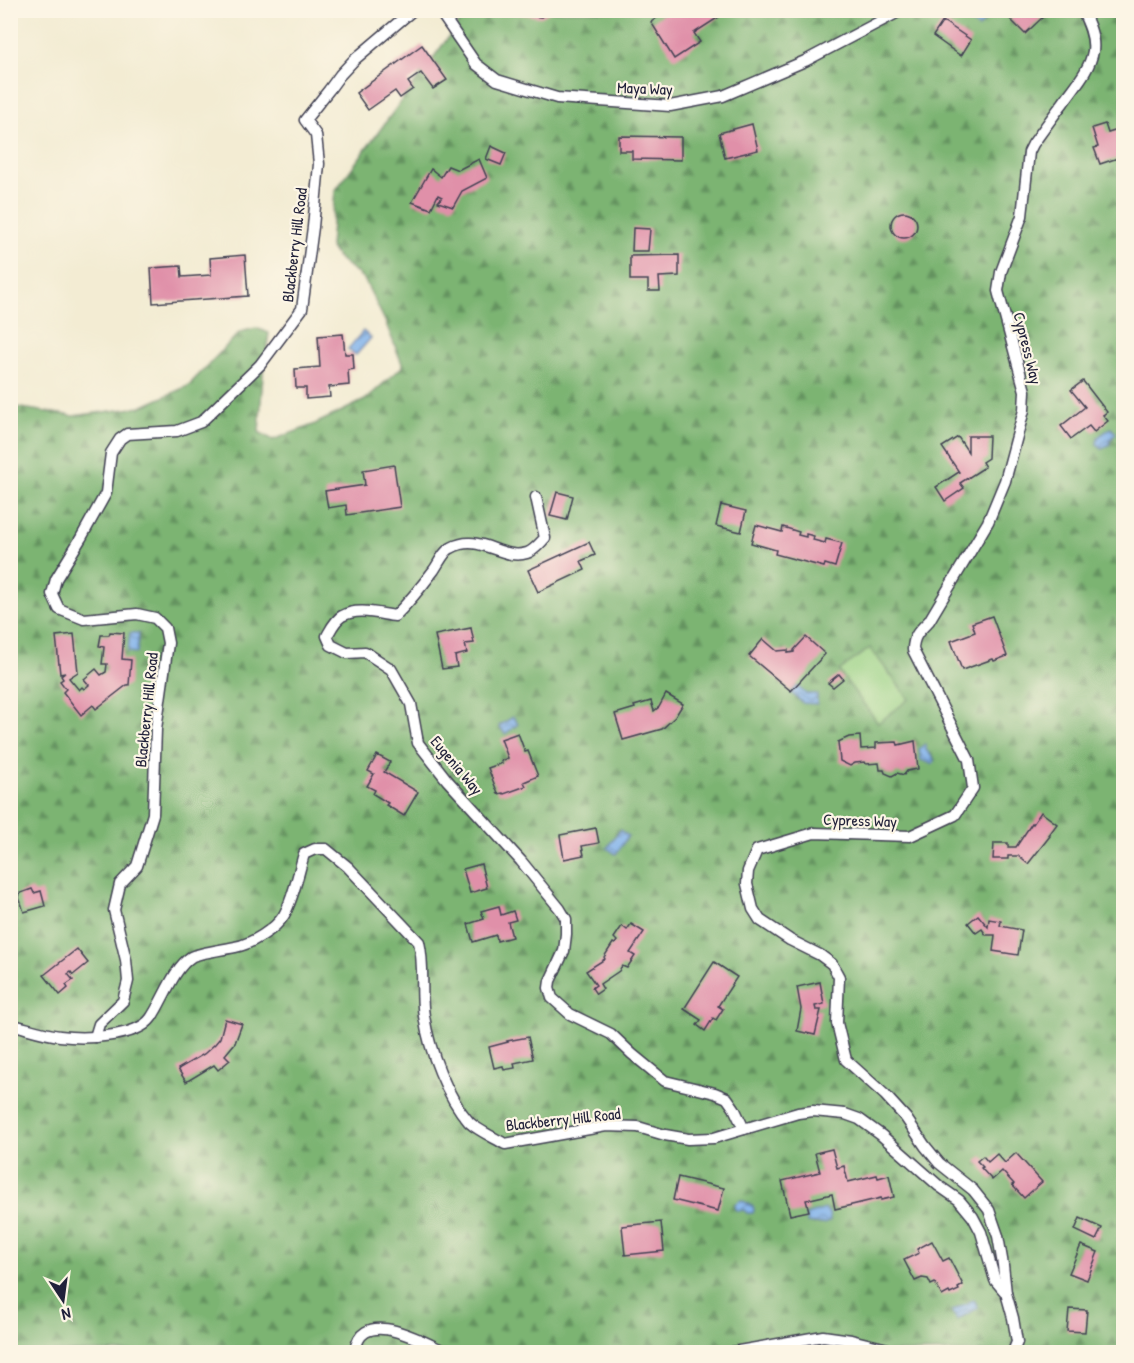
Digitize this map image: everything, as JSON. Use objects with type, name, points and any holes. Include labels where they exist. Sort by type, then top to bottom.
[{"type":"street","name":"Blackberry Hill Road","points":[[95,1037],[99,1024],[123,1001],[128,981],[126,960],[114,910],[120,884],[137,866],[153,814],[156,729],[168,643],[165,628],[155,618],[137,614],[84,619],[59,609],[52,594],[56,579],[106,493],[111,453],[120,439],[128,434],[177,431],[201,422],[260,365],[302,309],[319,164],[316,135],[304,120],[354,60],[413,10]]},
{"type":"street","name":"Maya Way","points":[[439,10],[476,64],[496,80],[557,98],[670,106],[723,96],[805,61],[902,10]]},
{"type":"street","name":"Cypress Way","points":[[1013,1353],[1017,1342],[1013,1318],[1006,1293],[998,1236],[988,1210],[973,1190],[939,1162],[906,1118],[885,1095],[846,1060],[837,1023],[838,977],[832,964],[760,920],[753,909],[747,884],[748,871],[757,850],[814,833],[910,836],[955,815],[973,788],[969,760],[913,650],[913,642],[916,634],[929,621],[988,522],[1005,481],[1024,410],[1025,391],[998,291],[1001,272],[1022,216],[1029,152],[1032,144],[1082,77],[1089,64],[1093,50],[1089,26],[1082,10]]},
{"type":"street","name":"Eugenia Way","points":[[536,497],[545,538],[529,553],[511,555],[486,545],[465,542],[449,548],[408,603],[395,616],[358,611],[342,616],[327,636],[331,645],[346,653],[365,652],[391,669],[411,704],[418,743],[447,780],[521,861],[560,909],[566,919],[566,934],[564,951],[550,981],[549,988],[552,998],[570,1014],[611,1034],[665,1081],[727,1098],[744,1129]]},
{"type":"street","name":"Blackberry Hill Road","points":[[10,1024],[60,1036],[95,1037],[139,1029],[150,1020],[176,973],[191,957],[245,945],[264,935],[283,917],[304,854],[315,849],[326,849],[356,875],[419,942],[423,957],[424,1016],[432,1052],[449,1092],[470,1124],[505,1144],[606,1126],[638,1128],[688,1139],[714,1138],[798,1113],[813,1111],[845,1114],[859,1119],[881,1134],[939,1186],[959,1200],[974,1217],[981,1232],[995,1280],[1006,1293]]},
{"type":"street","points":[[355,1353],[362,1334],[372,1329],[386,1328],[446,1353]]},
{"type":"street","points":[[733,1353],[823,1336],[850,1340],[900,1353]]},
{"type":"green space","points":[[1123,11],[1123,1352],[11,1352],[11,410],[15,407],[73,416],[141,407],[188,386],[240,332],[256,328],[269,333],[263,373],[259,432],[273,440],[313,425],[365,400],[403,366],[385,321],[364,279],[337,257],[330,246],[335,191],[467,12]]},
{"type":"green space","points":[[870,648],[909,699],[878,723],[839,671]]},
{"type":"water","points":[[979,11],[991,11],[979,28],[971,23]]},
{"type":"water","points":[[363,331],[371,338],[356,355],[348,349]]},
{"type":"water","points":[[1111,428],[1116,433],[1109,442],[1110,444],[1102,449],[1097,444],[1098,437]]},
{"type":"water","points":[[130,633],[139,633],[137,653],[128,652]]},
{"type":"water","points":[[797,686],[806,694],[817,694],[817,704],[803,703],[791,693]]},
{"type":"water","points":[[513,717],[518,724],[505,734],[499,726]]},
{"type":"water","points":[[925,744],[926,750],[934,759],[932,764],[921,760],[919,749]]},
{"type":"water","points":[[620,830],[628,836],[616,854],[607,848]]},
{"type":"water","points":[[741,1200],[753,1206],[753,1213],[735,1209],[735,1204]]},
{"type":"water","points":[[825,1209],[829,1213],[830,1221],[822,1224],[807,1223],[806,1215]]},
{"type":"water","points":[[974,1299],[978,1308],[957,1320],[952,1311]]},
{"type":"building","points":[[515,10],[554,10],[541,17],[518,14]]},
{"type":"building","points":[[669,10],[715,10],[719,17],[694,33],[700,42],[674,59],[651,22]]},
{"type":"building","points":[[1019,10],[1037,10],[1043,17],[1025,34],[1010,19]]},
{"type":"building","points":[[943,21],[971,40],[961,56],[933,36]]},
{"type":"building","points":[[422,45],[447,80],[433,89],[421,73],[408,82],[413,89],[400,98],[395,91],[368,110],[356,93]]},
{"type":"building","points":[[752,124],[758,150],[725,158],[719,133]]},
{"type":"building","points":[[1105,124],[1108,133],[1121,129],[1124,137],[1124,156],[1100,164],[1094,148],[1098,147],[1092,128]]},
{"type":"building","points":[[619,136],[681,137],[681,160],[632,159],[632,151],[619,151]]},
{"type":"building","points":[[491,146],[506,153],[501,165],[486,159]]},
{"type":"building","points":[[479,159],[487,178],[462,191],[453,207],[438,202],[442,197],[438,195],[431,209],[412,202],[431,169],[441,177],[448,166],[458,170]]},
{"type":"building","points":[[904,212],[913,216],[917,225],[913,234],[904,238],[895,234],[891,225],[895,216]]},
{"type":"building","points":[[633,228],[650,229],[648,251],[632,251]]},
{"type":"building","points":[[245,255],[248,296],[153,303],[151,268],[181,266],[182,277],[211,275],[210,258]]},
{"type":"building","points":[[679,255],[679,276],[659,277],[660,291],[648,291],[648,280],[630,280],[630,256]]},
{"type":"building","points":[[343,334],[345,354],[353,354],[354,369],[348,370],[349,385],[329,387],[330,397],[306,399],[306,388],[296,388],[295,369],[320,367],[318,336]]},
{"type":"building","points":[[1083,381],[1107,412],[1103,415],[1108,421],[1094,432],[1089,426],[1071,439],[1061,426],[1085,407],[1071,390]]},
{"type":"building","points":[[968,436],[989,436],[988,458],[982,462],[985,467],[960,483],[964,488],[945,501],[936,487],[959,472],[942,447],[958,437],[968,452]]},
{"type":"building","points":[[394,465],[400,507],[347,515],[346,505],[328,508],[325,491],[365,485],[363,470]]},
{"type":"building","points":[[557,492],[573,496],[567,520],[550,516]]},
{"type":"building","points":[[721,505],[746,511],[741,532],[716,526]]},
{"type":"building","points":[[756,525],[782,532],[783,527],[799,532],[798,535],[814,536],[813,540],[825,543],[826,539],[842,543],[835,567],[825,564],[824,567],[775,554],[776,550],[751,543]]},
{"type":"building","points":[[589,542],[595,555],[581,561],[585,570],[538,592],[528,570]]},
{"type":"building","points":[[992,616],[1007,656],[962,670],[951,641],[975,632],[972,623]]},
{"type":"building","points":[[471,628],[474,643],[465,644],[467,653],[455,656],[457,667],[442,669],[435,635]]},
{"type":"building","points":[[110,632],[124,633],[122,659],[131,660],[129,685],[96,709],[93,705],[81,715],[63,692],[66,689],[60,681],[63,679],[61,676],[65,673],[60,674],[56,636],[74,634],[78,672],[69,678],[79,690],[89,685],[84,679],[96,669],[101,675],[106,672],[107,664],[102,664],[104,647],[99,646],[101,635],[109,635]]},
{"type":"building","points":[[806,637],[825,654],[791,691],[749,656],[763,639],[777,651],[788,650],[788,653],[794,652]]},
{"type":"building","points":[[839,674],[843,679],[833,687],[828,683]]},
{"type":"building","points":[[666,694],[683,704],[675,717],[662,729],[623,740],[615,714],[651,701],[654,711]]},
{"type":"building","points":[[518,733],[538,776],[524,782],[526,786],[498,794],[488,768],[508,758],[501,739]]},
{"type":"building","points":[[860,736],[861,749],[876,748],[876,743],[897,742],[898,745],[915,741],[918,769],[907,771],[904,775],[897,773],[892,776],[880,770],[879,763],[855,763],[850,766],[840,761],[838,742],[849,737]]},
{"type":"building","points":[[377,755],[390,762],[384,772],[418,792],[404,816],[386,805],[388,803],[373,794],[375,790],[367,786],[374,774],[368,771]]},
{"type":"building","points":[[1041,812],[1057,824],[1028,864],[1018,856],[993,859],[994,843],[1008,843],[1008,847],[1016,847]]},
{"type":"building","points":[[596,828],[599,843],[582,846],[584,855],[564,859],[560,835]]},
{"type":"building","points":[[481,864],[487,888],[470,893],[463,869]]},
{"type":"building","points":[[32,889],[34,893],[41,891],[45,906],[24,912],[18,894]]},
{"type":"building","points":[[499,906],[501,915],[513,911],[516,920],[508,922],[512,937],[497,941],[496,935],[473,942],[468,924],[484,919],[481,911]]},
{"type":"building","points":[[978,915],[988,927],[989,919],[1001,921],[1000,926],[1022,930],[1018,955],[993,951],[995,935],[986,935],[982,929],[976,933],[968,923]]},
{"type":"building","points":[[631,924],[644,932],[630,953],[635,956],[627,968],[622,966],[619,971],[600,984],[603,989],[596,994],[592,988],[596,985],[586,971],[605,959],[613,943],[617,941],[614,938],[622,926],[627,930]]},
{"type":"building","points":[[77,949],[88,963],[73,975],[71,972],[68,974],[73,980],[66,985],[68,988],[60,995],[44,975]]},
{"type":"building","points":[[714,962],[737,977],[718,1006],[723,1009],[716,1020],[713,1018],[705,1031],[697,1025],[701,1020],[684,1009]]},
{"type":"building","points":[[820,982],[824,1004],[815,1006],[816,1010],[821,1010],[815,1035],[797,1031],[801,1009],[797,987]]},
{"type":"building","points":[[225,1019],[242,1024],[235,1043],[225,1055],[230,1060],[218,1070],[214,1065],[186,1082],[178,1069],[204,1054],[215,1044],[220,1038]]},
{"type":"building","points":[[528,1037],[533,1059],[514,1063],[515,1068],[504,1070],[503,1066],[494,1068],[489,1047]]},
{"type":"building","points":[[832,1149],[837,1168],[844,1166],[848,1182],[877,1175],[878,1178],[889,1175],[894,1197],[835,1209],[832,1194],[806,1200],[809,1211],[790,1215],[782,1181],[820,1172],[815,1153]]},
{"type":"building","points":[[1016,1153],[1042,1182],[1024,1198],[1002,1171],[992,1180],[977,1161],[983,1156],[988,1162],[997,1154],[1005,1163]]},
{"type":"building","points":[[678,1177],[724,1188],[718,1211],[673,1200]]},
{"type":"building","points":[[1080,1218],[1102,1228],[1096,1240],[1075,1230]]},
{"type":"building","points":[[661,1222],[664,1251],[625,1255],[622,1226]]},
{"type":"building","points":[[932,1241],[943,1261],[949,1258],[963,1285],[958,1288],[959,1290],[950,1294],[949,1292],[942,1296],[935,1283],[931,1285],[928,1279],[922,1278],[915,1281],[904,1260],[919,1253],[917,1249]]},
{"type":"building","points":[[1081,1245],[1098,1252],[1087,1280],[1069,1273]]},
{"type":"building","points":[[1069,1309],[1087,1310],[1085,1332],[1067,1331]]}]
